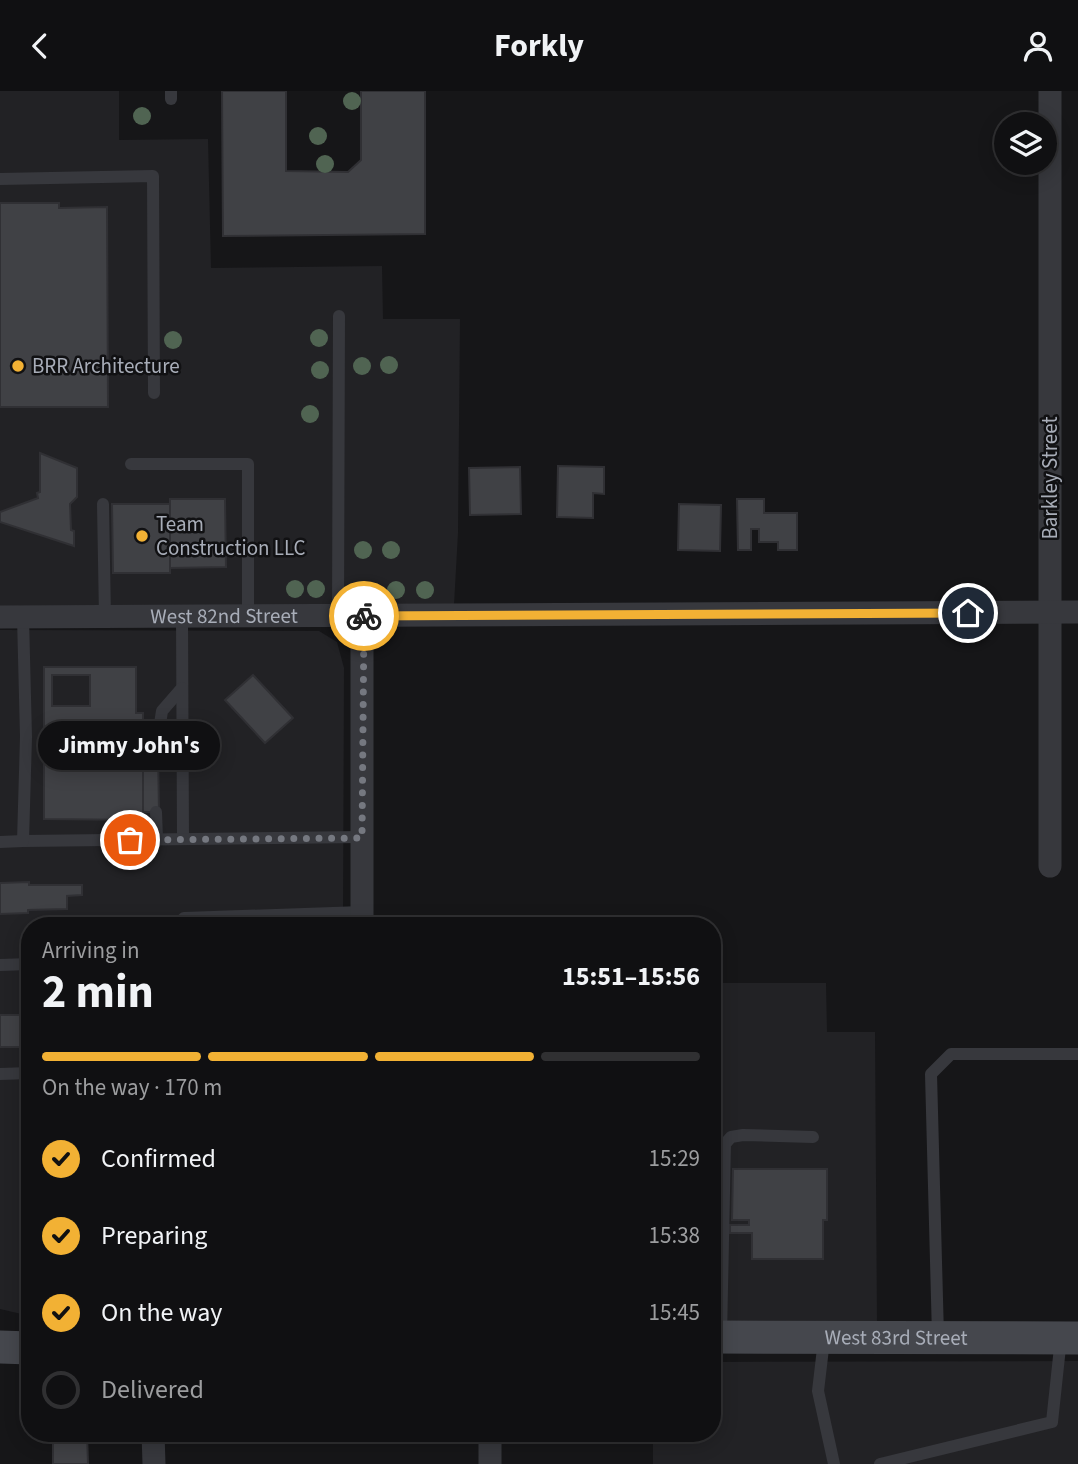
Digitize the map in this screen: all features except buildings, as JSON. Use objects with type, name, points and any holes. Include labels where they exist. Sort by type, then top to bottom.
[{"type":"street","name":"Barkley Street","points":[[1050,91],[1050,866]]},
{"type":"street","name":"West 82nd Street","points":[[11,617],[1078,612]]},
{"type":"street","points":[[362,616],[362,917]]},
{"type":"street","points":[[0,1326],[21,1327]]},
{"type":"street","name":"West 83rd Street","points":[[721,1337],[1070,1338]]},
{"type":"street","points":[[0,1347],[21,1348]]},
{"type":"street","points":[[153,1442],[154,1464]]},
{"type":"street","points":[[490,1442],[491,1464]]},
{"type":"lane","points":[[0,179],[153,176],[154,393]]},
{"type":"lane","points":[[338,616],[339,316]]},
{"type":"lane","points":[[131,464],[248,464],[248,616]]},
{"type":"lane","points":[[103,504],[105,617]]},
{"type":"lane","points":[[11,617],[26,737],[23,841]]},
{"type":"lane","points":[[182,617],[183,839]]},
{"type":"lane","points":[[156,750],[162,711],[182,688]]},
{"type":"lane","points":[[156,812],[157,839]]},
{"type":"lane","points":[[0,842],[362,838]]},
{"type":"lane","points":[[0,965],[21,964]]},
{"type":"lane","points":[[939,1336],[931,1074],[951,1054],[1078,1055]]},
{"type":"lane","points":[[0,1074],[21,1073]]},
{"type":"lane","points":[[721,1251],[726,1144],[731,1137],[813,1137]]},
{"type":"lane","points":[[825,1336],[818,1391],[834,1464]]},
{"type":"lane","points":[[880,1464],[1052,1422],[1070,1338]]},
{"type":"shaded area","points":[[0,91],[119,91],[119,140],[208,139],[211,268],[382,266],[383,319],[460,319],[458,533],[454,605],[0,606]]},
{"type":"shaded area","points":[[0,630],[319,631],[337,642],[344,668],[343,917],[21,917],[21,1314],[0,1309]]},
{"type":"shaded area","points":[[721,983],[826,983],[827,1032],[875,1032],[877,1323],[721,1323]]},
{"type":"shaded area","points":[[1078,1361],[1078,1464],[653,1464],[653,1442],[721,1442],[721,1362]]},
{"type":"way so far","points":[[130,840],[362,838],[364,616]]},
{"type":"place","name":"BRR Architecture","points":[[18,366]]},
{"type":"place","name":"Team Construction LLC","points":[[142,536]]},
{"type":"place","name":"Jimmy John's","points":[[130,840]]},
{"type":"route","points":[[364,616],[968,613]]}]
